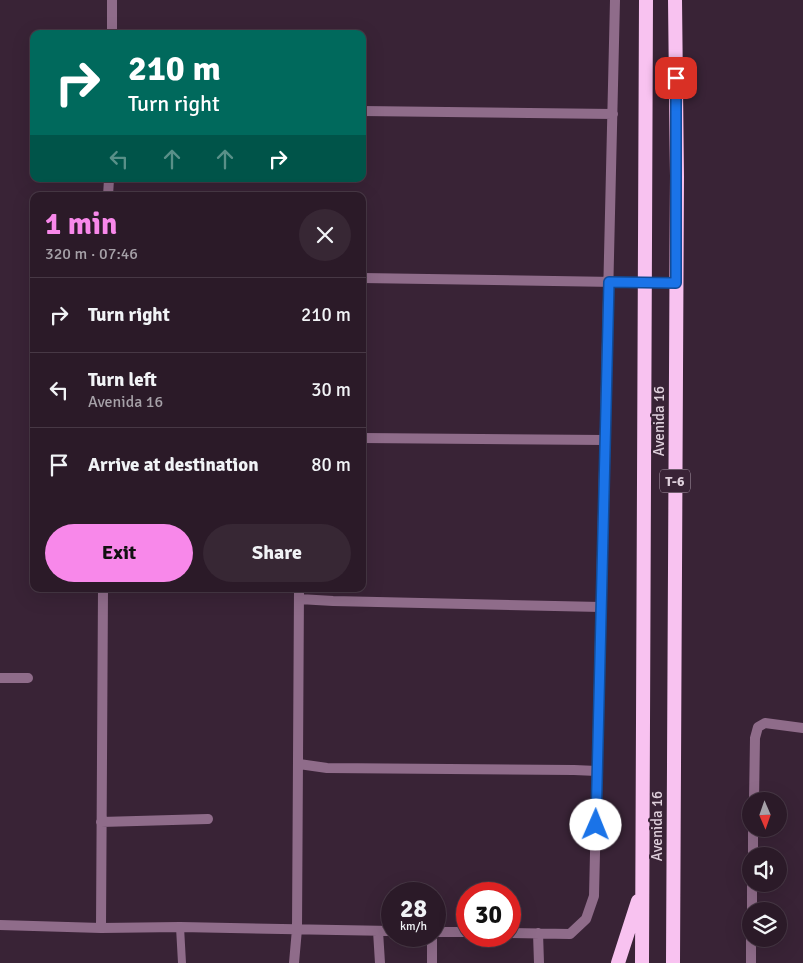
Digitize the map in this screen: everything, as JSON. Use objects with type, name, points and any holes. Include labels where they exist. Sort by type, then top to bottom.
[{"type":"highway","name":"Avenida 16","points":[[642,963],[646,0]]},
{"type":"highway","name":"Avenida 16","points":[[673,963],[677,176],[675,0]]},
{"type":"highway","points":[[618,963],[642,889]]},
{"type":"street","points":[[112,0],[112,30]]},
{"type":"street","points":[[521,933],[570,934],[586,919],[594,896],[615,0]]},
{"type":"street","points":[[366,111],[612,114]]},
{"type":"street","points":[[366,278],[676,283]]},
{"type":"street","points":[[366,438],[605,440]]},
{"type":"street","points":[[101,928],[102,592]]},
{"type":"street","points":[[294,963],[297,929],[299,594],[333,601],[601,607]]},
{"type":"street","points":[[0,678],[28,678]]},
{"type":"street","points":[[754,792],[755,738],[758,727],[765,723],[803,728]]},
{"type":"street","points":[[299,764],[327,768],[597,771]]},
{"type":"street","points":[[101,822],[208,819]]},
{"type":"street","points":[[0,924],[101,928],[180,927],[378,931],[380,963]]},
{"type":"street","points":[[538,934],[538,963]]},
{"type":"street","points":[[432,947],[432,963]]},
{"type":"street","points":[[751,947],[751,963]]},
{"type":"lane","points":[[180,927],[182,963]]},
{"type":"route","points":[[596,825],[609,282],[676,283],[676,78]]}]
